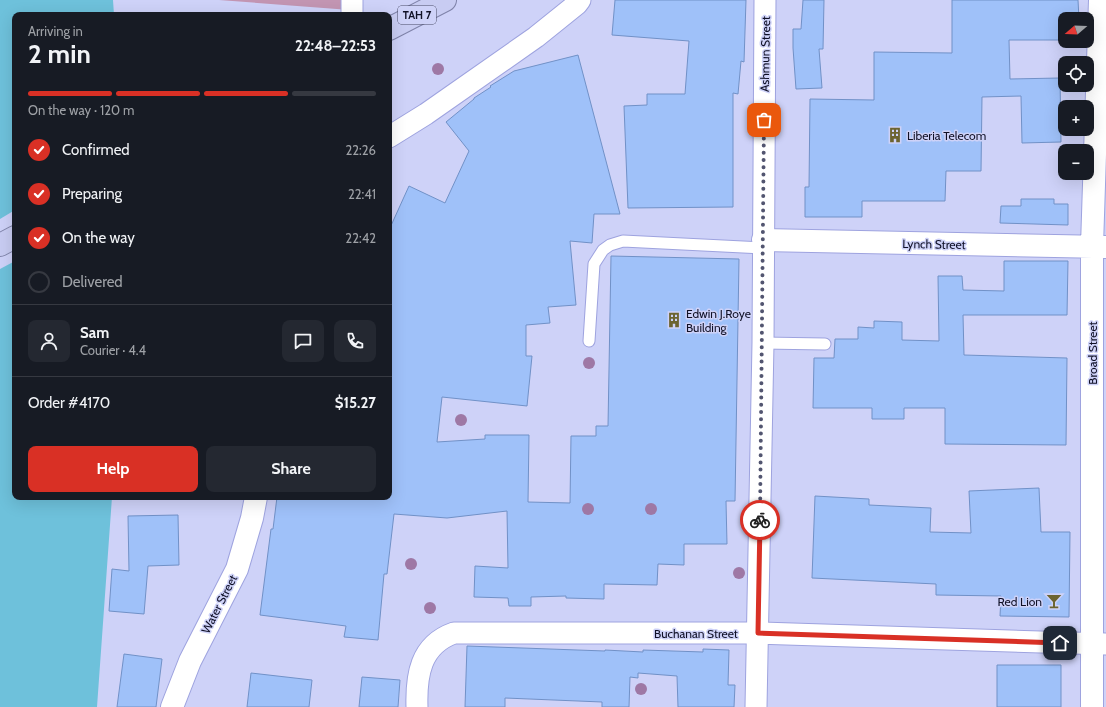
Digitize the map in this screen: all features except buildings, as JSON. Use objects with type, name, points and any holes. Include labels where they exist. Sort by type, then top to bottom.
[{"type":"highway","name":"TAH 7","points":[[392,27],[445,0]]},
{"type":"highway","points":[[0,245],[12,239]]},
{"type":"street","points":[[352,0],[352,12]]},
{"type":"street","points":[[392,135],[426,114],[536,37],[580,0]]},
{"type":"street","name":"Ashmun Street","points":[[756,707],[763,343],[766,0]]},
{"type":"street","name":"Broad Street","points":[[1092,707],[1099,644],[1100,0]]},
{"type":"street","name":"Lynch Street","points":[[763,244],[1099,247]]},
{"type":"street","name":"Water Street","points":[[172,707],[190,661],[237,569],[252,518],[255,500]]},
{"type":"street","name":"Buchanan Street","points":[[417,707],[418,676],[422,660],[428,650],[437,642],[454,633],[758,633],[1099,644]]},
{"type":"lane","points":[[589,341],[594,264],[603,250],[610,244],[622,241],[763,244]]},
{"type":"lane","points":[[763,343],[825,344]]},
{"type":"shaded area","points":[[219,0],[351,0],[350,10]]},
{"type":"water","points":[[0,0],[113,0],[114,12],[12,12],[12,500],[112,500],[97,707],[0,707]]},
{"type":"pier","points":[[12,212],[12,263],[0,269],[0,219]]},
{"type":"way so far","points":[[760,520],[763,343],[764,120]]},
{"type":"place","name":"Liberia Telecom","points":[[895,135]]},
{"type":"place","name":"Edwin J.Roye Building","points":[[674,320]]},
{"type":"place","name":"Red Lion","points":[[1054,601]]},
{"type":"route","points":[[760,520],[758,633],[1060,643]]}]
